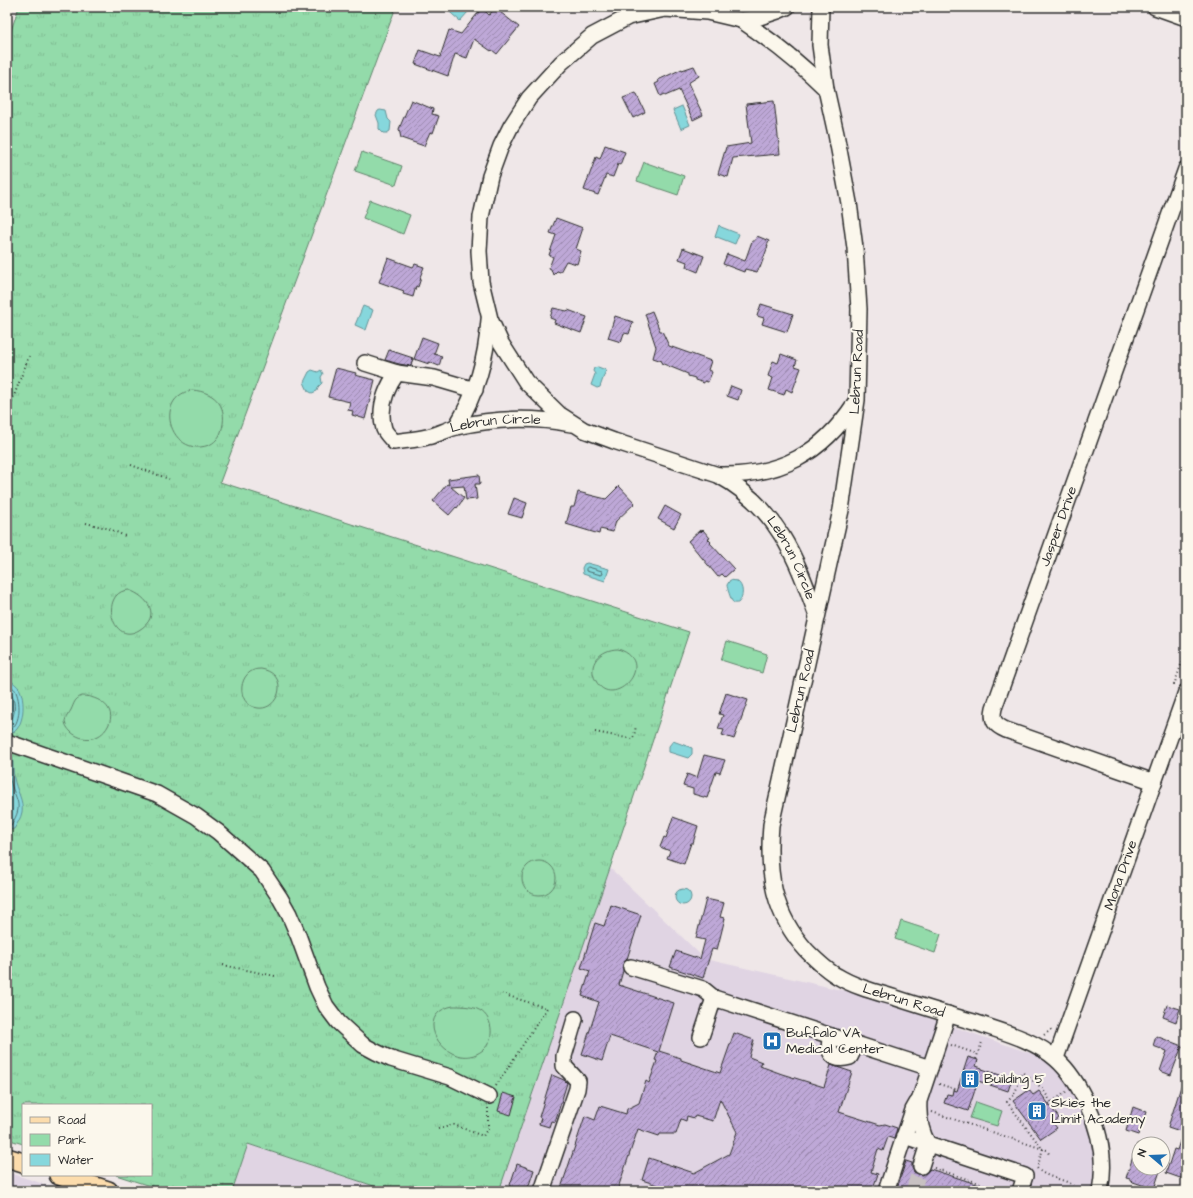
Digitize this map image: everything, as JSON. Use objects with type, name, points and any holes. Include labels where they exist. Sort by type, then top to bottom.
[{"type":"main road","points":[[7,1158],[22,1163]]},
{"type":"main road","points":[[62,1176],[108,1191]]},
{"type":"street","name":"Lebrun Circle","points":[[741,20],[760,17],[787,7]]},
{"type":"street","name":"Lebrun Road","points":[[820,7],[820,44],[826,89],[846,183],[855,248],[859,309],[857,400],[841,510],[771,825],[769,855],[775,897],[783,917],[802,945],[817,961],[836,976],[859,987],[996,1029],[1038,1046],[1056,1058],[1071,1074],[1095,1120],[1100,1140],[1102,1160],[1100,1191]]},
{"type":"street","points":[[1155,7],[1172,10],[1186,18]]},
{"type":"street","name":"Lebrun Circle","points":[[817,616],[795,559],[781,533],[763,510],[730,482],[718,475],[614,442],[584,430],[559,414],[526,382],[501,343],[490,319],[481,282],[479,251],[481,217],[490,176],[501,146],[511,126],[529,98],[561,63],[592,36],[628,17],[665,9],[707,12],[741,20],[777,45],[826,89]]},
{"type":"street","name":"Jasper Drive","points":[[1154,782],[1006,730],[999,727],[994,722],[992,717],[1186,169]]},
{"type":"street","name":"Lebrun Circle","points":[[456,427],[475,390],[484,361],[490,319]]},
{"type":"street","points":[[365,363],[397,373],[434,378],[475,390]]},
{"type":"street","points":[[397,373],[388,387],[382,408],[384,431],[394,442],[427,437],[456,427]]},
{"type":"street","name":"Lebrun Circle","points":[[718,475],[749,474],[766,471],[784,466],[805,455],[828,437],[846,416],[857,400]]},
{"type":"street","name":"Lebrun Circle","points":[[456,427],[477,423],[529,419],[578,426]]},
{"type":"street","name":"Mona Drive","points":[[1056,1058],[1186,692]]},
{"type":"street","points":[[7,742],[157,794],[177,804],[202,820],[218,832],[262,871],[289,914],[316,987],[326,1006],[338,1022],[363,1045],[376,1052],[391,1059],[450,1077],[489,1096]]},
{"type":"street","points":[[630,967],[703,989],[714,998],[930,1068]]},
{"type":"street","points":[[700,1037],[714,998]]},
{"type":"street","points":[[924,1166],[928,1144],[921,1128],[918,1111],[924,1106],[930,1068],[948,1014]]},
{"type":"street","points":[[542,1191],[577,1089],[578,1081],[564,1066],[564,1056],[575,1019]]},
{"type":"street","points":[[886,1191],[912,1110],[924,1106]]},
{"type":"street","points":[[904,1136],[1025,1176],[1020,1191]]},
{"type":"path","points":[[9,409],[29,356]]},
{"type":"path","points":[[131,465],[169,479]]},
{"type":"path","points":[[86,523],[127,537]]},
{"type":"path","points":[[595,732],[632,739],[636,726]]},
{"type":"path","points":[[224,965],[274,976]]},
{"type":"path","points":[[438,1129],[454,1125],[483,1136],[488,1128],[489,1096],[547,1008],[502,994]]},
{"type":"path","points":[[976,1059],[982,1042]]},
{"type":"path","points":[[950,1045],[978,1054]]},
{"type":"path","points":[[1042,1148],[1007,1102],[1014,1096],[1019,1083],[1019,1076],[1022,1072],[1042,1088],[1051,1102]]},
{"type":"path","points":[[936,1083],[958,1090]]},
{"type":"path","points":[[1049,1104],[1066,1092]]},
{"type":"path","points":[[924,1106],[1042,1148],[1047,1150],[1050,1156]]},
{"type":"path","points":[[1042,1148],[1037,1168],[1041,1172],[1064,1180],[1073,1185]]},
{"type":"path","points":[[924,1166],[1003,1191]]},
{"type":"shaded area","name":"Buffalo VA Medical Center","points":[[610,868],[705,959],[854,993],[1041,1057],[1053,1066],[1065,1081],[1083,1110],[1092,1139],[1095,1172],[1093,1191],[499,1191]]},
{"type":"shaded area","points":[[248,1144],[389,1191],[232,1191]]},
{"type":"shaded area","points":[[7,1172],[65,1191],[7,1191]]},
{"type":"green space","points":[[19,7],[396,7],[220,482],[689,632],[499,1191],[389,1191],[248,1144],[232,1191],[165,1191],[119,1176],[152,1176],[152,1104],[22,1104],[22,1144],[7,1139],[7,42]]},
{"type":"green space","points":[[362,152],[402,166],[396,185],[355,171]]},
{"type":"green space","points":[[644,162],[684,176],[678,195],[637,181]]},
{"type":"green space","points":[[370,200],[410,215],[403,234],[363,218]]},
{"type":"green space","points":[[192,390],[201,391],[208,394],[219,403],[222,409],[223,423],[221,432],[216,440],[209,445],[196,447],[185,443],[176,436],[171,426],[170,415],[172,404],[180,395]]},
{"type":"green space","points":[[129,590],[142,597],[147,602],[151,613],[150,619],[146,625],[139,630],[129,633],[121,631],[116,625],[112,617],[112,608],[114,599],[120,593]]},
{"type":"green space","points":[[727,641],[767,654],[762,673],[721,660]]},
{"type":"green space","points":[[618,649],[630,655],[635,664],[634,673],[629,682],[622,688],[613,691],[604,689],[596,681],[593,675],[594,663],[606,652]]},
{"type":"green space","points":[[261,669],[270,672],[276,678],[279,684],[279,692],[272,704],[258,708],[250,705],[245,700],[242,694],[242,687],[247,674],[253,670]]},
{"type":"green space","points":[[82,696],[94,698],[105,704],[110,714],[110,720],[105,731],[96,737],[85,738],[75,735],[66,724],[66,718],[75,702]]},
{"type":"green space","points":[[536,861],[542,861],[546,862],[553,868],[556,878],[555,885],[549,892],[542,895],[536,895],[532,894],[525,888],[522,881],[522,875],[523,871],[529,864]]},
{"type":"green space","points":[[901,921],[941,934],[935,953],[895,939]]},
{"type":"green space","points":[[453,1006],[474,1008],[487,1016],[491,1028],[491,1034],[490,1040],[483,1050],[470,1056],[458,1055],[447,1050],[438,1041],[434,1031],[434,1020],[440,1012]]},
{"type":"green space","points":[[976,1102],[1002,1111],[997,1126],[970,1118]]},
{"type":"water","points":[[444,7],[458,7],[468,12],[460,21]]},
{"type":"water","points":[[682,106],[690,125],[681,129],[673,110]]},
{"type":"water","points":[[380,110],[386,111],[388,119],[391,122],[390,131],[387,133],[383,133],[379,129],[379,123],[376,115]]},
{"type":"water","points":[[719,225],[739,234],[735,244],[715,237]]},
{"type":"water","points":[[363,306],[373,310],[366,330],[355,325]]},
{"type":"water","points":[[598,367],[606,370],[600,387],[597,388],[591,385],[595,374],[593,371],[594,368]]},
{"type":"water","points":[[312,370],[318,372],[321,370],[323,374],[321,377],[322,383],[318,387],[317,391],[312,393],[308,391],[304,382],[309,372]]},
{"type":"water","points":[[587,563],[609,569],[605,581],[583,574],[582,568],[584,564]]},
{"type":"water","points":[[730,580],[737,581],[741,586],[742,595],[738,603],[733,602],[730,596],[727,585]]},
{"type":"water","points":[[7,677],[18,686],[20,690],[23,709],[22,717],[17,729],[13,733],[7,735]]},
{"type":"water","points":[[673,741],[692,748],[692,754],[688,758],[669,752],[669,746]]},
{"type":"water","points":[[7,748],[10,750],[12,758],[14,778],[21,799],[22,812],[14,829],[7,830]]},
{"type":"water","points":[[683,889],[690,894],[691,897],[686,904],[683,905],[676,900],[675,897],[680,890]]},
{"type":"building","points":[[482,8],[489,15],[495,8],[519,27],[497,54],[474,39],[467,58],[455,54],[448,76],[415,64],[420,50],[440,57],[449,30],[461,34]]},
{"type":"building","points":[[694,66],[699,76],[688,83],[703,115],[693,120],[679,90],[665,96],[664,94],[660,96],[655,84],[659,82],[658,80],[682,69]]},
{"type":"building","points":[[636,93],[645,112],[633,118],[623,98]]},
{"type":"building","points":[[411,100],[433,109],[432,114],[439,116],[433,133],[430,132],[424,146],[401,138],[399,129]]},
{"type":"building","points":[[774,101],[780,154],[733,158],[728,177],[718,174],[726,147],[751,143],[746,104]]},
{"type":"building","points":[[605,145],[625,152],[613,177],[606,175],[598,195],[584,190],[596,157],[600,159]]},
{"type":"building","points":[[556,218],[583,228],[576,249],[581,251],[577,264],[566,261],[560,272],[557,271],[553,275],[551,269],[549,268],[553,257],[549,255],[556,235],[550,233]]},
{"type":"building","points":[[757,236],[769,241],[760,268],[757,272],[745,269],[744,272],[723,264],[727,254],[745,261],[752,241],[754,241]]},
{"type":"building","points":[[683,248],[704,256],[698,272],[686,267],[687,262],[679,259]]},
{"type":"building","points":[[388,258],[413,267],[415,264],[424,267],[418,287],[416,286],[413,297],[403,294],[404,291],[379,282]]},
{"type":"building","points":[[761,304],[793,314],[787,332],[762,324],[764,318],[757,316]]},
{"type":"building","points":[[553,308],[568,310],[587,317],[581,333],[554,323],[555,320],[550,318]]},
{"type":"building","points":[[652,311],[660,331],[662,331],[669,346],[711,361],[708,370],[712,372],[708,382],[704,381],[704,383],[695,380],[695,378],[688,376],[688,374],[661,363],[662,361],[653,358],[656,347],[645,314]]},
{"type":"building","points":[[615,316],[633,322],[629,334],[624,333],[621,342],[608,338]]},
{"type":"building","points":[[422,337],[438,343],[434,354],[442,356],[439,366],[414,359]]},
{"type":"building","points":[[389,350],[413,358],[411,366],[385,360]]},
{"type":"building","points":[[781,354],[797,360],[795,366],[801,368],[792,392],[786,389],[784,395],[769,390],[773,378],[768,376],[773,361],[778,363]]},
{"type":"building","points":[[336,368],[375,380],[365,419],[352,415],[353,411],[348,410],[350,402],[328,397]]},
{"type":"building","points":[[731,386],[741,390],[738,400],[727,396]]},
{"type":"building","points":[[479,475],[480,484],[475,484],[477,499],[466,500],[464,486],[451,487],[464,498],[457,508],[456,507],[449,515],[433,501],[447,484],[449,485],[448,479]]},
{"type":"building","points":[[619,486],[635,503],[616,521],[613,532],[600,529],[599,534],[566,524],[571,507],[574,507],[578,492],[606,499]]},
{"type":"building","points":[[514,498],[527,503],[522,518],[508,514]]},
{"type":"building","points":[[665,506],[681,515],[674,528],[658,519]]},
{"type":"building","points":[[700,530],[701,532],[703,530],[710,538],[708,539],[711,542],[710,543],[734,569],[725,577],[722,574],[718,577],[688,541]]},
{"type":"building","points":[[726,693],[748,700],[734,739],[722,735],[724,730],[718,729],[723,715],[719,714]]},
{"type":"building","points":[[704,755],[725,760],[720,773],[716,772],[707,798],[693,794],[693,789],[683,786],[687,774],[697,778]]},
{"type":"building","points":[[673,817],[698,826],[684,864],[667,858],[670,851],[660,847],[664,837],[666,838]]},
{"type":"building","points":[[706,899],[724,903],[720,917],[725,918],[717,950],[712,949],[703,978],[670,967],[676,951],[700,959],[705,940],[696,938]]},
{"type":"building","points":[[611,905],[641,915],[627,959],[623,964],[623,971],[619,985],[674,1003],[659,1051],[720,1073],[734,1033],[754,1040],[749,1057],[762,1062],[760,1066],[782,1074],[824,1087],[831,1065],[852,1072],[839,1112],[880,1125],[885,1124],[897,1128],[894,1139],[888,1137],[883,1151],[878,1149],[871,1172],[878,1174],[872,1191],[735,1191],[735,1189],[722,1185],[710,1191],[676,1191],[642,1180],[649,1158],[694,1173],[729,1154],[737,1132],[720,1099],[713,1121],[695,1116],[694,1118],[687,1116],[686,1121],[681,1119],[676,1134],[660,1134],[659,1136],[638,1129],[617,1191],[560,1191],[585,1116],[595,1120],[600,1106],[626,1114],[627,1109],[639,1103],[646,1081],[649,1083],[657,1061],[655,1060],[658,1052],[610,1036],[602,1061],[582,1054],[599,1002],[582,996],[590,971],[581,968],[595,923],[604,926]]},
{"type":"building","points":[[1167,1005],[1180,1009],[1176,1022],[1163,1017]]},
{"type":"building","points":[[1156,1036],[1182,1046],[1171,1075],[1160,1071],[1167,1051],[1153,1046]]},
{"type":"building","name":"Building 5","points":[[968,1057],[978,1060],[976,1066],[982,1069],[1012,1079],[1008,1091],[978,1081],[968,1111],[944,1103],[947,1094],[952,1095],[953,1090],[957,1091]]},
{"type":"building","points":[[552,1075],[564,1080],[567,1083],[555,1122],[551,1121],[549,1127],[539,1124],[541,1118],[539,1117]]},
{"type":"building","points":[[1184,1077],[1186,1077],[1186,1180],[1171,1175],[1171,1158],[1174,1149],[1177,1150],[1183,1132],[1168,1127]]},
{"type":"building","name":"Skies the Limit Academy","points":[[1029,1090],[1033,1095],[1039,1091],[1059,1118],[1053,1123],[1057,1128],[1041,1139],[1013,1101]]},
{"type":"building","points":[[503,1093],[516,1097],[511,1115],[498,1111]]},
{"type":"building","points":[[1133,1107],[1146,1112],[1138,1135],[1126,1131]]},
{"type":"building","points":[[906,1161],[912,1163],[914,1172],[918,1174],[923,1175],[930,1169],[992,1189],[992,1191],[896,1191]]},
{"type":"building","points":[[1131,1163],[1131,1176],[1158,1176],[1154,1189],[1130,1181],[1130,1179],[1126,1178]]},
{"type":"building","points":[[517,1164],[534,1170],[527,1191],[508,1191]]},
{"type":"tunnel","points":[[913,1191],[921,1166]]},
{"type":"place","name":"Buffalo VA Medical Center","points":[[772,1041]]},
{"type":"place","name":"Building 5","points":[[970,1079]]},
{"type":"place","name":"Skies the Limit Academy","points":[[1037,1111]]}]
